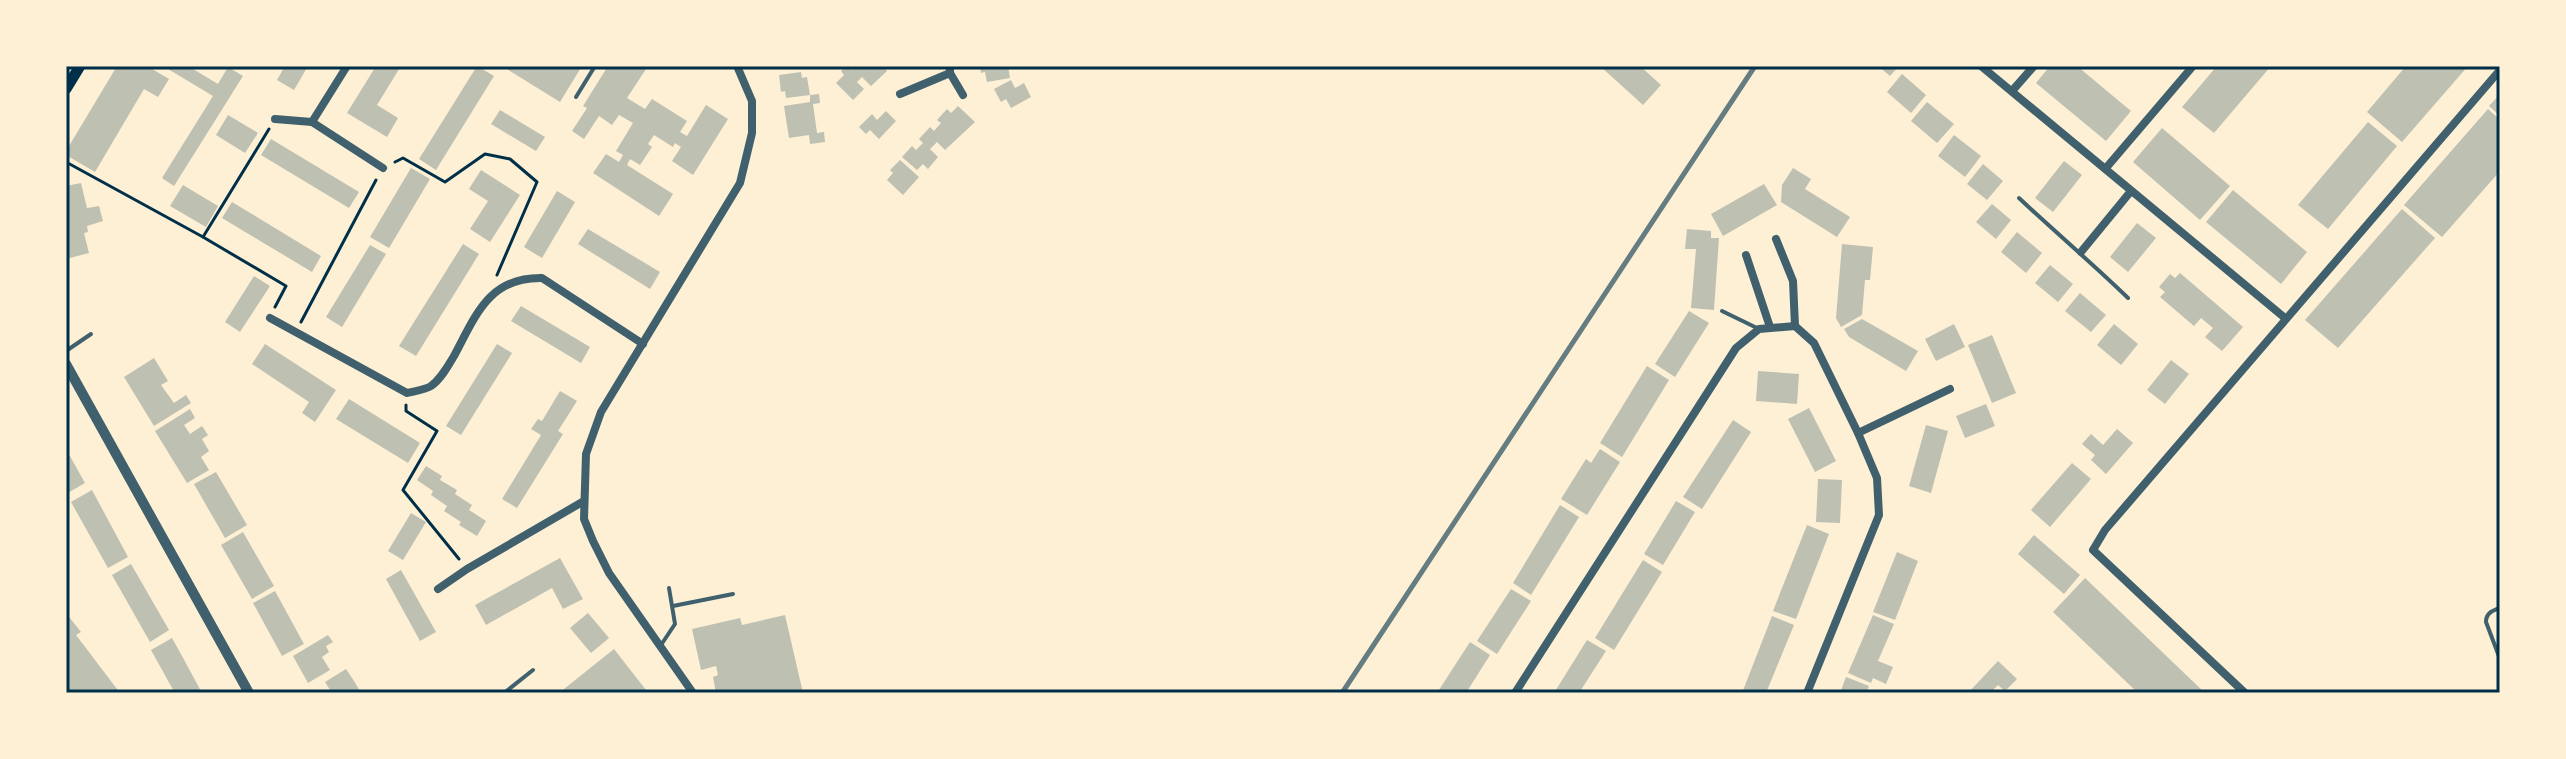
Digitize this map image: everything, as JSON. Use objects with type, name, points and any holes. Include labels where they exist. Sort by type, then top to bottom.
[{"type":"main road","points":[[66,89],[80,66]]},
{"type":"street","points":[[312,122],[347,66]]},
{"type":"street","points":[[693,693],[609,573],[598,552],[584,519],[586,454],[601,412],[740,183],[752,133],[752,101],[737,66]]},
{"type":"street","points":[[1981,66],[2285,318]]},
{"type":"street","points":[[2012,91],[2034,66]]},
{"type":"street","points":[[2106,168],[2193,66]]},
{"type":"street","points":[[900,94],[950,70],[963,95]]},
{"type":"street","points":[[2245,693],[2093,550],[2105,530],[2500,70]]},
{"type":"street","points":[[275,119],[312,122],[383,168]]},
{"type":"street","points":[[2081,252],[2131,191]]},
{"type":"street","points":[[1776,239],[1793,281],[1795,326]]},
{"type":"street","points":[[1746,255],[1770,327]]},
{"type":"street","points":[[270,318],[407,393],[430,386],[447,368],[483,304],[505,284],[526,278],[542,278],[643,344]]},
{"type":"street","points":[[1515,693],[1736,348],[1759,329],[1795,326],[1814,343],[1858,433],[1877,478],[1879,515],[1807,693]]},
{"type":"street","points":[[66,364],[249,693]]},
{"type":"street","points":[[1858,433],[1950,389]]},
{"type":"street","points":[[438,589],[584,501]]},
{"type":"lane","points":[[576,97],[595,66]]},
{"type":"lane","points":[[2019,198],[2128,298]]},
{"type":"lane","points":[[1722,311],[1759,329]]},
{"type":"lane","points":[[66,351],[91,334]]},
{"type":"lane","points":[[659,647],[675,624],[669,588]]},
{"type":"lane","points":[[673,606],[733,594]]},
{"type":"lane","points":[[2500,608],[2486,616],[2486,622],[2500,659]]},
{"type":"lane","points":[[504,693],[533,670]]},
{"type":"path","points":[[203,237],[275,119]]},
{"type":"path","points":[[296,332],[383,168],[403,158],[445,182],[485,154],[510,159],[537,182],[496,276]]},
{"type":"path","points":[[66,162],[286,286],[270,318]]},
{"type":"path","points":[[407,393],[406,411],[437,431],[403,490],[467,569]]},
{"type":"building","points":[[117,66],[147,66],[169,79],[158,97],[144,89],[95,172],[66,155],[66,151]]},
{"type":"building","points":[[163,66],[188,66],[218,84],[228,67],[243,76],[174,186],[162,178],[213,96]]},
{"type":"building","points":[[285,66],[308,66],[294,90],[277,80]]},
{"type":"building","points":[[376,66],[401,66],[377,105],[398,118],[387,137],[347,113]]},
{"type":"building","points":[[477,66],[494,76],[436,170],[419,159]]},
{"type":"building","points":[[502,66],[582,66],[560,102]]},
{"type":"building","points":[[608,66],[642,66],[646,69],[627,98],[645,109],[652,99],[687,121],[680,132],[687,136],[706,105],[728,119],[693,175],[672,161],[681,147],[675,143],[673,147],[654,135],[648,144],[652,147],[640,165],[630,159],[627,165],[673,194],[659,216],[593,173],[606,154],[619,162],[623,155],[616,151],[633,123],[619,115],[612,125],[599,116],[584,139],[572,131],[587,108],[583,106]]},
{"type":"building","points":[[846,66],[853,70],[857,66],[883,66],[887,71],[871,86],[862,77],[857,82],[864,89],[853,100],[836,83],[844,75],[841,71]]},
{"type":"building","points":[[980,66],[1008,66],[1010,78],[987,82]]},
{"type":"building","points":[[1600,66],[1640,66],[1661,85],[1643,105]]},
{"type":"building","points":[[1878,66],[1899,66],[1890,76]]},
{"type":"building","points":[[2050,66],[2077,66],[2131,111],[2106,141],[2036,83]]},
{"type":"building","points":[[2217,66],[2271,66],[2214,133],[2182,107]]},
{"type":"building","points":[[2406,66],[2468,66],[2402,142],[2367,112]]},
{"type":"building","points":[[801,72],[802,78],[807,77],[810,95],[786,98],[785,91],[781,92],[779,75]]},
{"type":"building","points":[[1902,74],[1926,95],[1911,113],[1887,92]]},
{"type":"building","points":[[1011,80],[1015,88],[1024,83],[1031,97],[1011,108],[1006,99],[1001,102],[994,89]]},
{"type":"building","points":[[819,94],[820,103],[813,104],[817,133],[824,132],[825,142],[810,144],[809,135],[789,138],[784,106],[810,102],[810,95]]},
{"type":"building","points":[[2500,94],[2500,116],[2489,106]]},
{"type":"building","points":[[1927,102],[1954,124],[1937,143],[1911,121]]},
{"type":"building","points":[[958,106],[975,122],[945,150],[937,142],[930,149],[938,157],[928,169],[923,164],[917,170],[902,157],[912,146],[916,150],[923,143],[919,139],[930,127],[934,131],[941,123],[937,120],[947,109],[951,113]]},
{"type":"building","points":[[2488,109],[2500,120],[2500,171],[2442,237],[2404,205]]},
{"type":"building","points":[[500,110],[545,137],[536,151],[491,124]]},
{"type":"building","points":[[886,111],[896,121],[879,139],[870,130],[866,134],[859,127],[872,114],[877,120]]},
{"type":"building","points":[[228,115],[258,133],[245,153],[216,135]]},
{"type":"building","points":[[2368,122],[2397,146],[2328,229],[2298,205]]},
{"type":"building","points":[[2162,128],[2230,186],[2200,220],[2133,162]]},
{"type":"building","points":[[1954,135],[1981,156],[1965,177],[1938,156]]},
{"type":"building","points":[[271,139],[359,192],[349,208],[261,155]]},
{"type":"building","points":[[900,160],[919,177],[903,195],[887,180],[893,173],[890,170]]},
{"type":"building","points":[[2064,161],[2082,175],[2053,212],[2035,198]]},
{"type":"building","points":[[1983,164],[2003,181],[1987,200],[1967,184]]},
{"type":"building","points":[[411,168],[430,179],[389,248],[370,237]]},
{"type":"building","points":[[1793,168],[1811,179],[1805,189],[1850,217],[1837,237],[1781,202],[1782,185]]},
{"type":"building","points":[[481,170],[520,195],[490,242],[470,229],[488,201],[469,189]]},
{"type":"building","points":[[81,183],[87,208],[99,206],[103,221],[87,226],[88,232],[84,233],[89,253],[66,259],[66,186]]},
{"type":"building","points":[[1764,184],[1777,205],[1723,236],[1711,214]]},
{"type":"building","points":[[183,185],[218,206],[206,227],[170,206]]},
{"type":"building","points":[[2233,190],[2307,252],[2281,284],[2206,222]]},
{"type":"building","points":[[557,191],[575,202],[542,258],[524,247]]},
{"type":"building","points":[[232,202],[321,256],[312,272],[222,218]]},
{"type":"building","points":[[1992,204],[2011,220],[1996,239],[1976,222]]},
{"type":"building","points":[[2402,209],[2435,238],[2338,348],[2305,320]]},
{"type":"building","points":[[2137,223],[2156,238],[2128,272],[2110,257]]},
{"type":"building","points":[[588,229],[660,272],[650,289],[578,244]]},
{"type":"building","points":[[1687,229],[1711,231],[1711,238],[1719,238],[1714,310],[1691,308],[1696,249],[1685,249]]},
{"type":"building","points":[[2017,232],[2042,253],[2026,273],[2001,252]]},
{"type":"building","points":[[463,244],[479,254],[416,356],[399,346]]},
{"type":"building","points":[[1842,244],[1873,247],[1870,280],[1865,280],[1862,315],[1841,327],[1836,318]]},
{"type":"building","points":[[370,245],[386,254],[342,327],[326,317]]},
{"type":"building","points":[[2050,265],[2073,284],[2058,302],[2035,283]]},
{"type":"building","points":[[2180,273],[2243,327],[2222,351],[2205,337],[2213,328],[2201,318],[2194,326],[2160,297],[2165,292],[2159,287],[2170,274],[2175,278]]},
{"type":"building","points":[[254,276],[270,286],[240,332],[225,322]]},
{"type":"building","points":[[2080,293],[2106,315],[2091,332],[2065,311]]},
{"type":"building","points":[[521,306],[590,347],[581,363],[511,321]]},
{"type":"building","points":[[1689,311],[1709,323],[1675,377],[1655,364]]},
{"type":"building","points":[[1862,319],[1918,351],[1906,371],[1849,337],[1844,329]]},
{"type":"building","points":[[1954,324],[1965,347],[1936,361],[1925,339]]},
{"type":"building","points":[[2114,324],[2138,344],[2121,365],[2097,345]]},
{"type":"building","points":[[1992,335],[2016,393],[1992,403],[1968,345]]},
{"type":"building","points":[[265,344],[336,390],[315,422],[302,413],[309,402],[252,364]]},
{"type":"building","points":[[497,344],[512,353],[461,435],[446,426]]},
{"type":"building","points":[[154,358],[168,381],[161,385],[174,403],[186,395],[191,403],[154,426],[124,377]]},
{"type":"building","points":[[2171,360],[2189,374],[2165,404],[2147,390]]},
{"type":"building","points":[[1647,366],[1669,380],[1622,457],[1600,443]]},
{"type":"building","points":[[1758,371],[1799,374],[1797,404],[1756,401]]},
{"type":"building","points":[[560,391],[577,401],[558,431],[563,434],[517,508],[502,499],[541,435],[531,429],[538,419],[542,421]]},
{"type":"building","points":[[349,399],[420,443],[408,463],[336,419]]},
{"type":"building","points":[[1986,404],[1995,426],[1965,438],[1956,416]]},
{"type":"building","points":[[1809,408],[1836,461],[1815,472],[1788,419]]},
{"type":"building","points":[[190,409],[195,418],[184,425],[190,434],[202,426],[208,435],[202,439],[209,451],[201,457],[209,470],[187,483],[155,431]]},
{"type":"building","points":[[1733,420],[1751,432],[1702,509],[1683,497]]},
{"type":"building","points":[[1926,425],[1948,431],[1931,493],[1909,486]]},
{"type":"building","points":[[2117,429],[2133,443],[2106,474],[2091,460],[2095,455],[2082,444],[2091,434],[2103,445]]},
{"type":"building","points":[[66,449],[85,483],[66,494]]},
{"type":"building","points":[[1600,449],[1620,462],[1587,515],[1561,499],[1586,459],[1591,463]]},
{"type":"building","points":[[2072,463],[2091,479],[2050,527],[2031,510]]},
{"type":"building","points":[[426,466],[442,476],[440,480],[457,490],[455,494],[472,505],[469,510],[486,521],[477,536],[444,511],[447,506],[417,480]]},
{"type":"building","points":[[216,472],[247,525],[225,538],[194,484]]},
{"type":"building","points":[[1818,479],[1842,480],[1840,523],[1816,522]]},
{"type":"building","points":[[92,490],[128,557],[108,568],[71,502]]},
{"type":"building","points":[[1676,501],[1695,512],[1663,565],[1644,554]]},
{"type":"building","points":[[1560,505],[1579,517],[1531,595],[1513,583]]},
{"type":"building","points":[[411,513],[426,522],[403,560],[388,551]]},
{"type":"building","points":[[1807,525],[1829,534],[1796,619],[1773,611]]},
{"type":"building","points":[[243,532],[274,586],[252,599],[221,545]]},
{"type":"building","points":[[2034,535],[2080,575],[2064,594],[2018,554]]},
{"type":"building","points":[[1897,552],[1918,561],[1895,620],[1873,612]]},
{"type":"building","points":[[560,558],[583,599],[563,609],[552,588],[486,625],[475,605]]},
{"type":"building","points":[[1643,560],[1662,572],[1614,650],[1595,638]]},
{"type":"building","points":[[131,564],[169,630],[150,642],[112,575]]},
{"type":"building","points":[[401,570],[436,632],[420,641],[386,579]]},
{"type":"building","points":[[2085,578],[2205,693],[2138,693],[2053,612]]},
{"type":"building","points":[[1511,589],[1531,601],[1497,654],[1477,641]]},
{"type":"building","points":[[275,591],[304,644],[282,656],[253,603]]},
{"type":"building","points":[[66,613],[81,632],[76,635],[120,693],[66,693]]},
{"type":"building","points":[[588,613],[609,638],[591,653],[570,628]]},
{"type":"building","points":[[785,615],[803,693],[716,693],[713,677],[718,675],[716,666],[701,670],[692,629],[740,618],[742,625]]},
{"type":"building","points":[[1873,615],[1894,624],[1878,661],[1893,667],[1886,684],[1873,678],[1871,683],[1848,673]]},
{"type":"building","points":[[1772,616],[1794,625],[1766,693],[1742,693]]},
{"type":"building","points":[[328,635],[333,642],[326,646],[329,652],[322,657],[330,670],[308,683],[293,656]]},
{"type":"building","points":[[172,638],[202,693],[175,693],[151,650]]},
{"type":"building","points":[[1587,640],[1606,651],[1579,693],[1554,693]]},
{"type":"building","points":[[1470,642],[1490,655],[1466,693],[1437,693]]},
{"type":"building","points":[[614,649],[646,690],[642,693],[559,693]]},
{"type":"building","points":[[1998,661],[2017,679],[2005,691],[1998,685],[1990,693],[1968,693]]},
{"type":"building","points":[[346,669],[361,693],[332,693],[325,682]]},
{"type":"building","points":[[1846,677],[1869,686],[1866,693],[1840,693]]},
{"type":"railway","points":[[1342,693],[1755,66]]}]
